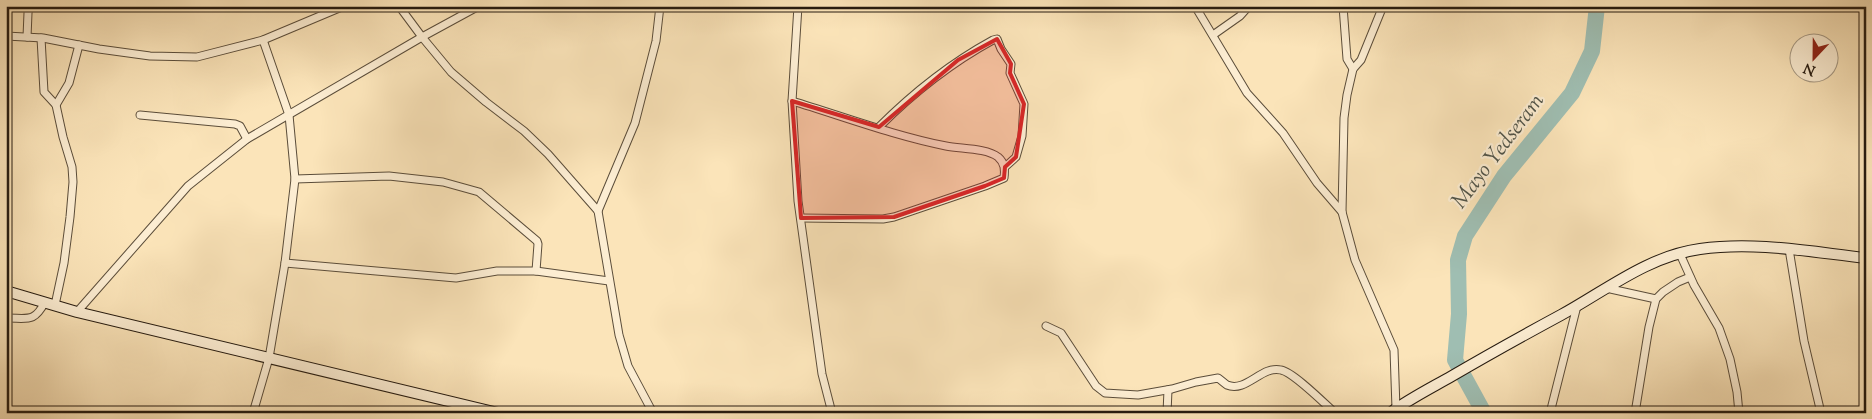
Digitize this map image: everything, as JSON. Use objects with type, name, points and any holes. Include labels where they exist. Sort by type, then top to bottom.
[{"type":"main road","points":[[1393,411],[1423,392],[1578,306],[1636,270],[1680,254],[1698,249],[1729,246],[1789,249],[1866,258]]},
{"type":"main road","points":[[6,291],[77,312],[269,358],[464,409],[498,413]]},
{"type":"street","points":[[6,36],[41,38],[150,56],[197,57],[263,40],[344,6]]},
{"type":"street","points":[[399,6],[451,72],[524,131],[548,154],[598,211],[619,336],[628,366],[653,413]]},
{"type":"street","points":[[598,211],[635,123],[656,42],[660,6]]},
{"type":"street","points":[[798,6],[792,102],[798,201],[822,374],[832,413]]},
{"type":"street","points":[[1195,6],[1247,93],[1283,134],[1317,183],[1342,212]]},
{"type":"street","points":[[1213,36],[1240,16],[1249,6]]},
{"type":"street","points":[[1343,6],[1347,59],[1353,69]]},
{"type":"street","points":[[1383,6],[1361,60],[1353,69],[1344,118],[1342,212],[1355,260],[1394,350],[1393,411]]},
{"type":"street","points":[[77,312],[188,186],[247,139],[476,7]]},
{"type":"street","points":[[27,8],[28,37]]},
{"type":"street","points":[[6,318],[32,318],[50,304],[64,263],[73,182],[72,167],[56,105],[44,92],[41,38]]},
{"type":"street","points":[[879,127],[906,100],[958,60],[997,39],[1011,64],[1010,73],[1024,104],[1022,136],[1016,157],[1005,167]]},
{"type":"street","points":[[253,413],[269,358],[295,179],[290,115],[263,40]]},
{"type":"street","points":[[56,105],[69,83],[80,45]]},
{"type":"street","points":[[792,102],[947,146],[979,150],[998,157],[1005,167],[1004,178],[894,217],[883,219],[801,218]]},
{"type":"street","points":[[140,115],[235,124],[240,126],[247,139]]},
{"type":"street","points":[[295,179],[389,176],[443,182],[479,192],[537,241],[536,271]]},
{"type":"street","points":[[1789,249],[1812,383],[1821,413]]},
{"type":"street","points":[[1680,254],[1690,277],[1719,328],[1730,359],[1739,413]]},
{"type":"street","points":[[284,263],[456,278],[498,271],[536,271],[609,281]]},
{"type":"street","points":[[1635,413],[1649,327],[1656,299],[1670,287],[1690,277]]},
{"type":"street","points":[[1606,288],[1656,299]]},
{"type":"street","points":[[1550,413],[1578,306]]},
{"type":"street","points":[[1046,326],[1061,333],[1096,386],[1105,393],[1138,394],[1168,390],[1218,378],[1227,385],[1237,386],[1272,369],[1280,370],[1291,376],[1335,413]]},
{"type":"street","points":[[1167,413],[1168,390]]},
{"type":"highlighted area","points":[[997,39],[1011,64],[1010,73],[1024,104],[1016,157],[1005,167],[1004,178],[894,217],[801,218],[792,101],[879,127],[958,60]]},
{"type":"waterway","name":"Mayo Yedseram","points":[[1484,413],[1455,360],[1459,314],[1458,260],[1465,236],[1504,176],[1572,93],[1592,51],[1597,6]]}]
